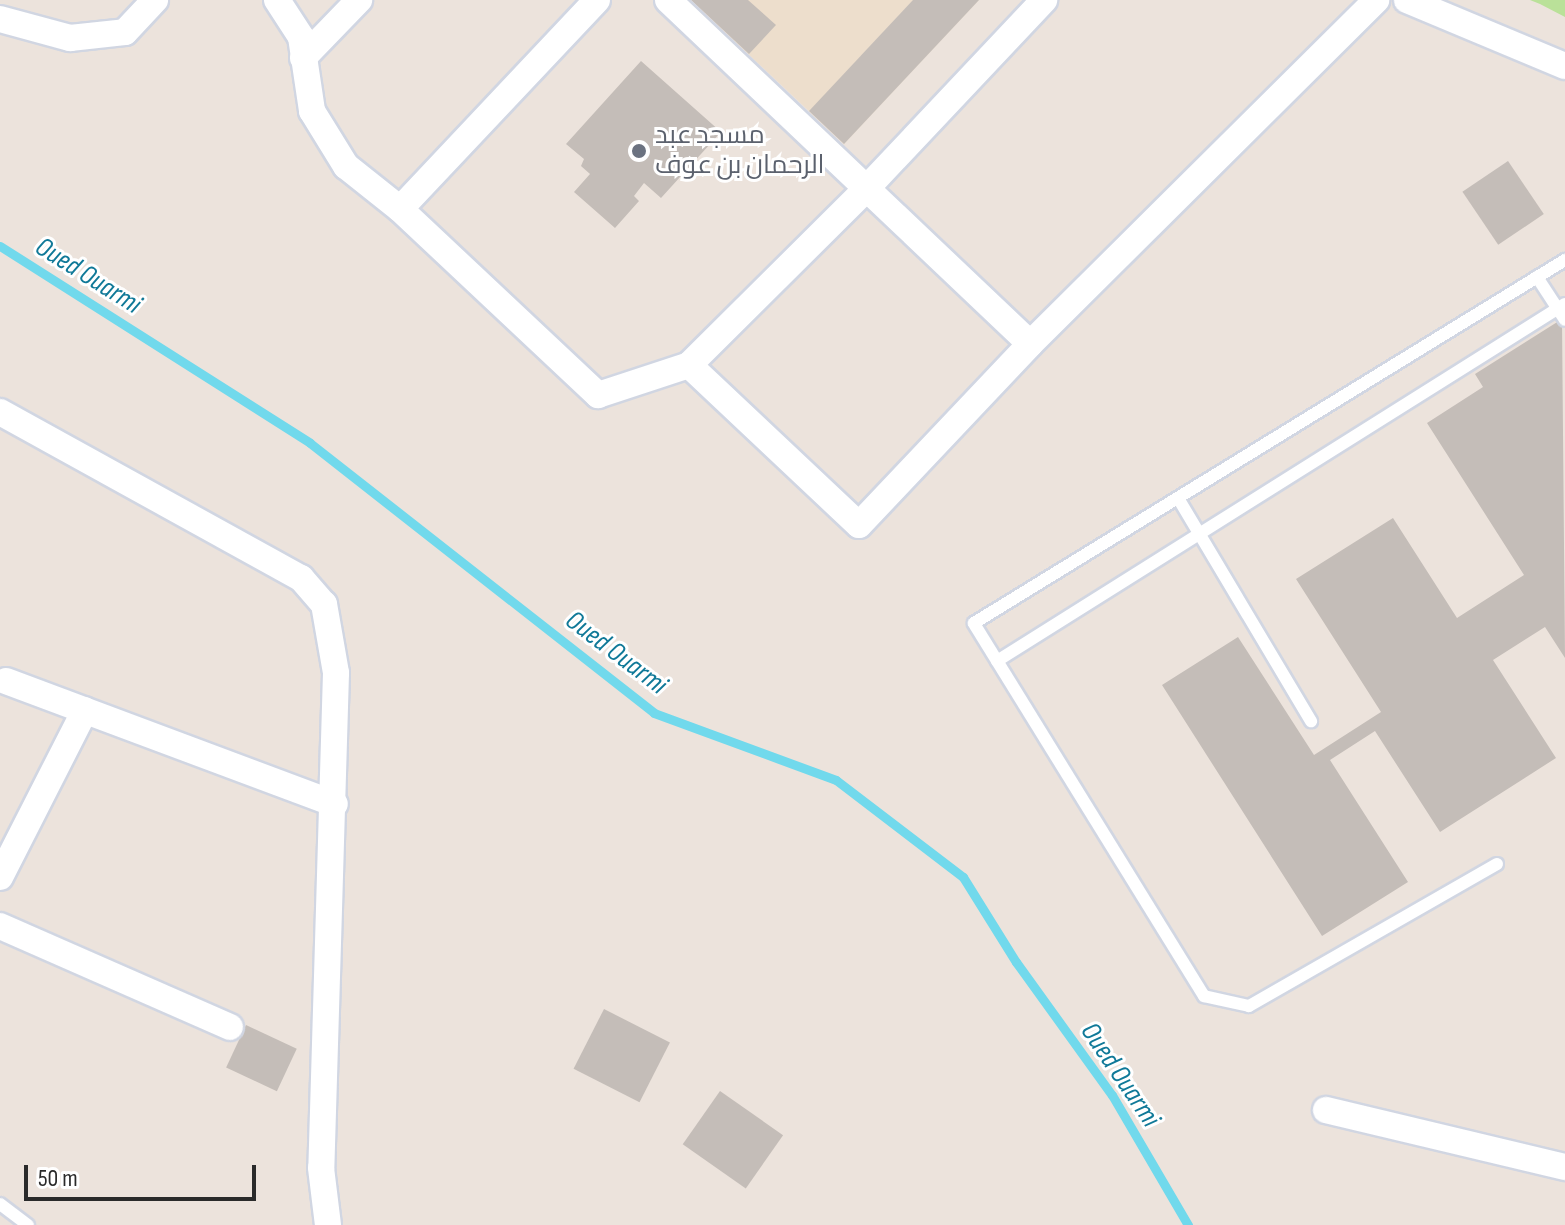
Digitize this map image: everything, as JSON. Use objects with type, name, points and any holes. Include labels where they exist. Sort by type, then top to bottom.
[{"type":"street","points":[[0,19],[70,38],[125,32],[155,0]]},
{"type":"street","points":[[277,0],[301,37],[312,111],[339,155],[598,395],[689,365],[866,189],[1044,0]]},
{"type":"street","points":[[303,58],[359,0]]},
{"type":"street","points":[[400,209],[597,0]]},
{"type":"street","points":[[668,0],[1030,344]]},
{"type":"street","points":[[689,365],[859,525],[1030,344],[1376,0]]},
{"type":"street","points":[[1407,0],[1565,66]]},
{"type":"street","points":[[0,412],[301,578],[324,604],[336,673],[335,804],[321,1152],[328,1225]]},
{"type":"street","points":[[6,681],[335,804]]},
{"type":"street","points":[[0,877],[85,710]]},
{"type":"street","points":[[0,926],[230,1027]]},
{"type":"street","points":[[1326,1110],[1565,1167]]},
{"type":"lane","points":[[1497,864],[1249,1006],[1204,996],[974,623],[1565,260]]},
{"type":"lane","points":[[1537,277],[1561,306],[1565,320]]},
{"type":"lane","points":[[997,661],[1561,306]]},
{"type":"lane","points":[[1178,498],[1311,721]]},
{"type":"lane","points":[[0,1204],[28,1225]]},
{"type":"shaded area","points":[[691,0],[979,0],[844,144]]},
{"type":"green space","points":[[1530,0],[1565,0],[1565,17],[1540,4]]},
{"type":"building","points":[[691,0],[748,0],[776,25],[749,54]]},
{"type":"building","points":[[913,0],[979,0],[844,144],[809,111]]},
{"type":"building","name":"مسجد عبد الرحمان بن عوف","points":[[641,61],[721,132],[661,198],[644,183],[634,196],[639,201],[615,228],[574,192],[590,174],[581,166],[584,159],[566,144]]},
{"type":"building","points":[[1508,161],[1544,214],[1498,245],[1462,192]]},
{"type":"building","points":[[1562,319],[1565,658],[1545,627],[1493,660],[1556,758],[1440,832],[1375,731],[1330,760],[1408,882],[1322,936],[1162,685],[1238,637],[1314,755],[1381,712],[1296,579],[1393,518],[1457,618],[1524,575],[1427,423],[1483,387],[1475,374]]},
{"type":"building","points":[[604,1009],[670,1043],[640,1102],[574,1069]]},
{"type":"building","points":[[246,1025],[297,1049],[277,1091],[226,1068]]},
{"type":"building","points":[[720,1091],[783,1135],[746,1188],[683,1144]]},
{"type":"waterway","name":"Oued Ouarmi","points":[[0,246],[310,443],[654,713],[836,780],[963,877],[1016,962],[1112,1095],[1188,1225]]},
{"type":"place","name":"مسجد عبد الرحمان بن عوف","points":[[639,151]]}]
